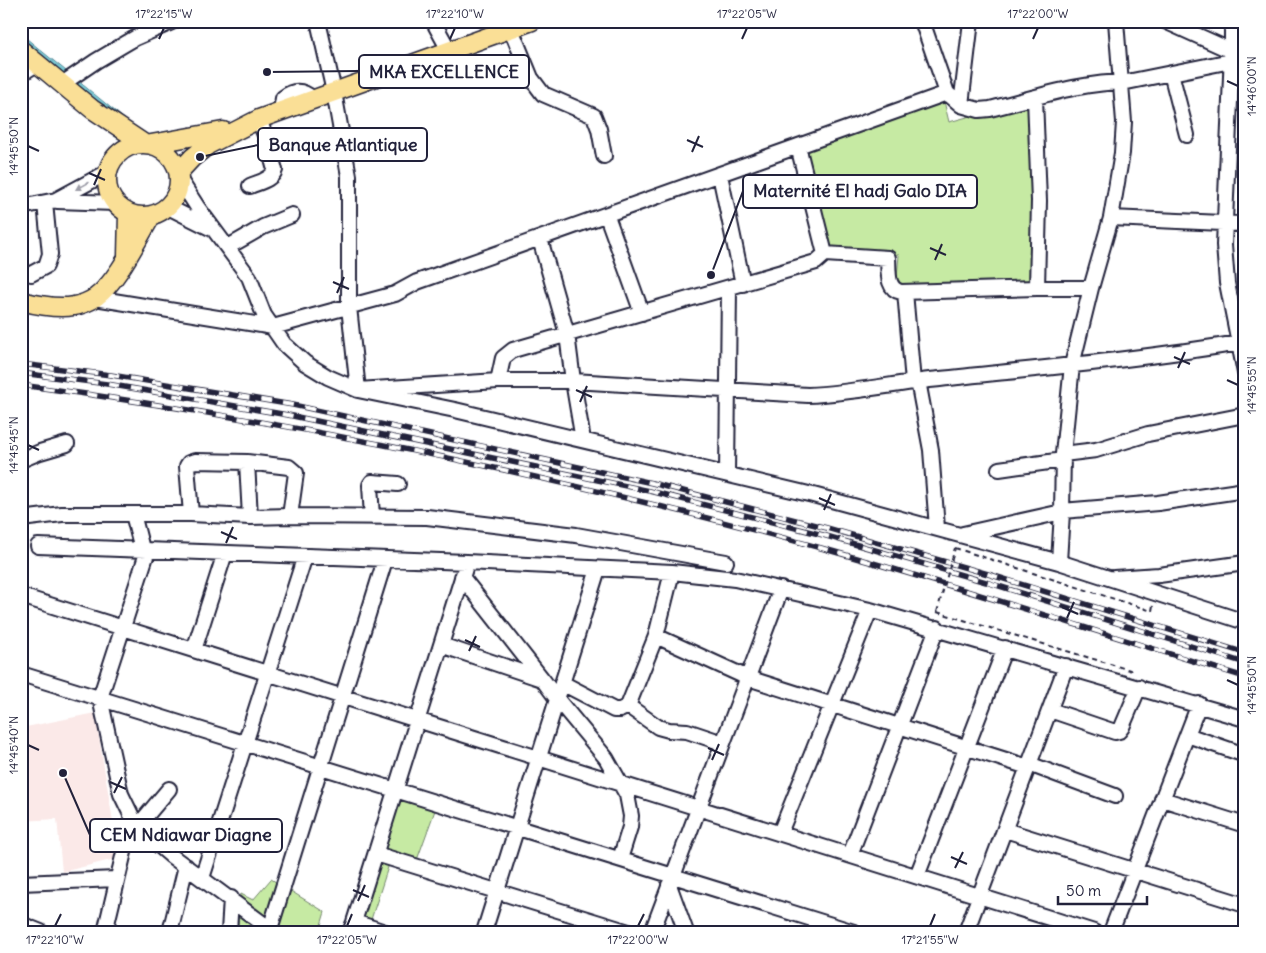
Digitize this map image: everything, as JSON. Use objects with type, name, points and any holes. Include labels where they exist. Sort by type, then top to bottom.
[{"type":"main road","points":[[121,208],[144,216],[160,213],[177,196],[180,176],[192,158],[208,145],[241,127],[313,99],[450,52],[532,21]]},
{"type":"main road","points":[[21,50],[92,109],[147,144],[166,151],[176,164],[180,176]]},
{"type":"main road","points":[[92,109],[115,139],[120,152]]},
{"type":"main road","points":[[126,256],[121,208],[108,188],[110,164],[120,152],[135,144],[147,144],[241,127]]},
{"type":"main road","points":[[21,300],[59,307],[75,306],[95,298],[107,286],[152,215]]},
{"type":"street","points":[[62,84],[135,38],[174,21]]},
{"type":"street","points":[[318,21],[334,92],[349,176],[349,307],[358,390]]},
{"type":"street","points":[[433,21],[450,52]]},
{"type":"street","points":[[922,21],[947,93],[961,105],[985,110],[1079,86],[1120,81],[1127,82],[1236,57]]},
{"type":"street","points":[[961,105],[970,21]]},
{"type":"street","points":[[1059,562],[1063,457],[1072,365],[1111,218],[1122,153],[1124,122],[1116,21]]},
{"type":"street","points":[[1165,21],[1236,57]]},
{"type":"street","points":[[1232,21],[1238,35],[1225,222],[1225,260],[1242,343],[1245,373]]},
{"type":"street","points":[[511,29],[531,78],[544,94],[594,116],[599,129],[604,156]]},
{"type":"street","points":[[21,74],[38,63]]},
{"type":"street","points":[[1171,73],[1187,135]]},
{"type":"street","points":[[95,298],[272,327],[395,294],[417,282],[947,93]]},
{"type":"street","points":[[1035,98],[1039,201],[1037,288]]},
{"type":"street","points":[[250,186],[270,178],[274,170],[268,141],[260,119]]},
{"type":"street","points":[[798,146],[825,254]]},
{"type":"street","points":[[51,202],[108,172]]},
{"type":"street","points":[[720,175],[743,284]]},
{"type":"street","points":[[180,176],[198,208],[249,277],[264,315],[284,344],[305,363],[328,377],[358,390],[583,440],[813,495],[1059,562],[1103,578],[1245,622]]},
{"type":"street","points":[[31,274],[46,266],[50,254],[51,202]]},
{"type":"street","points":[[21,207],[51,202],[121,208]]},
{"type":"street","points":[[168,207],[215,231]]},
{"type":"street","points":[[228,248],[263,227],[292,215]]},
{"type":"street","points":[[606,216],[642,313]]},
{"type":"street","points":[[1111,218],[1245,224]]},
{"type":"street","points":[[540,239],[567,334],[572,381],[583,440]]},
{"type":"street","points":[[498,381],[501,364],[507,353],[513,350],[816,262],[825,254],[888,258],[890,286],[895,291],[1091,288]]},
{"type":"street","points":[[727,474],[729,288]]},
{"type":"street","points":[[905,292],[915,382],[931,450],[937,528]]},
{"type":"street","points":[[358,390],[498,381],[572,381],[808,395],[839,394],[915,382],[1072,365],[1242,343]]},
{"type":"street","points":[[999,469],[1096,450],[1148,434],[1245,416]]},
{"type":"street","points":[[21,460],[67,444]]},
{"type":"street","points":[[191,514],[187,466],[189,463],[195,461],[247,462],[293,469],[296,473],[290,516]]},
{"type":"street","points":[[247,462],[250,517]]},
{"type":"street","points":[[372,517],[370,485],[372,482],[398,484]]},
{"type":"street","points":[[960,534],[1062,512],[1158,503],[1245,490]]},
{"type":"street","points":[[21,519],[62,514],[427,517],[566,534],[726,562]]},
{"type":"street","points":[[133,514],[145,550],[123,628],[100,698],[121,794],[137,827],[272,930],[385,560]]},
{"type":"street","points":[[38,546],[598,568],[672,572],[735,579],[870,610],[937,628],[1245,719]]},
{"type":"street","points":[[194,650],[225,553]]},
{"type":"street","points":[[202,878],[305,556]]},
{"type":"street","points":[[385,932],[352,927],[467,562]]},
{"type":"street","points":[[1103,578],[1159,575],[1245,563]]},
{"type":"street","points":[[484,932],[598,568]]},
{"type":"street","points":[[562,683],[614,710],[620,710],[628,706],[656,636],[672,572]]},
{"type":"street","points":[[462,577],[557,700],[606,758],[627,794],[631,816],[630,827],[620,859]]},
{"type":"street","points":[[652,932],[781,589]]},
{"type":"street","points":[[21,596],[1094,932]]},
{"type":"street","points":[[780,834],[870,610]]},
{"type":"street","points":[[850,855],[937,628]]},
{"type":"street","points":[[656,636],[748,678],[966,748],[1029,766],[1115,796]]},
{"type":"street","points":[[441,645],[543,680]]},
{"type":"street","points":[[917,876],[1005,648]]},
{"type":"street","points":[[966,932],[1066,666]]},
{"type":"street","points":[[21,674],[620,859],[671,880],[854,932]]},
{"type":"street","points":[[1050,710],[1111,732],[1119,731],[1139,687]]},
{"type":"street","points":[[1111,932],[1198,704]]},
{"type":"street","points":[[628,706],[658,727],[687,731],[723,743]]},
{"type":"street","points":[[1187,735],[1245,755]]},
{"type":"street","points":[[105,932],[116,879],[125,848],[137,827],[169,788]]},
{"type":"street","points":[[1162,799],[1245,825]]},
{"type":"street","points":[[1004,830],[1245,905]]},
{"type":"street","points":[[376,854],[629,932]]},
{"type":"street","points":[[170,932],[186,866]]},
{"type":"street","points":[[21,883],[116,879]]},
{"type":"street","points":[[671,880],[686,932]]},
{"type":"street","points":[[229,932],[231,898]]},
{"type":"street","points":[[21,924],[41,932]]},
{"type":"path","points":[[1130,670],[937,612],[955,548],[1152,611]]},
{"type":"shaded area","points":[[95,713],[119,858],[62,872],[57,819],[21,821],[21,728]]},
{"type":"green space","points":[[943,97],[949,122],[1037,98],[1034,283],[896,287],[899,255],[827,250],[807,150]]},
{"type":"green space","points":[[394,788],[438,802],[413,871],[389,864],[367,932],[349,932]]},
{"type":"green space","points":[[271,879],[325,912],[321,925],[338,932],[237,932],[241,894],[253,900]]},
{"type":"water","points":[[21,34],[133,126],[117,138],[21,56]]},
{"type":"railway","points":[[21,364],[111,375],[293,405],[652,483],[827,528],[988,574],[1245,653]]},
{"type":"railway","points":[[21,373],[107,384],[288,415],[650,491],[823,535],[986,582],[1245,663]]},
{"type":"railway","points":[[21,385],[122,399],[323,433],[523,474],[623,497],[874,563],[1245,677]]},
{"type":"place","name":"MKA EXCELLENCE","points":[[267,72]]},
{"type":"place","name":"Banque Atlantique","points":[[200,157]]},
{"type":"place","name":"Maternité El hadj Galo DIA","points":[[711,275]]},
{"type":"place","name":"CEM Ndiawar Diagne","points":[[63,773]]}]
